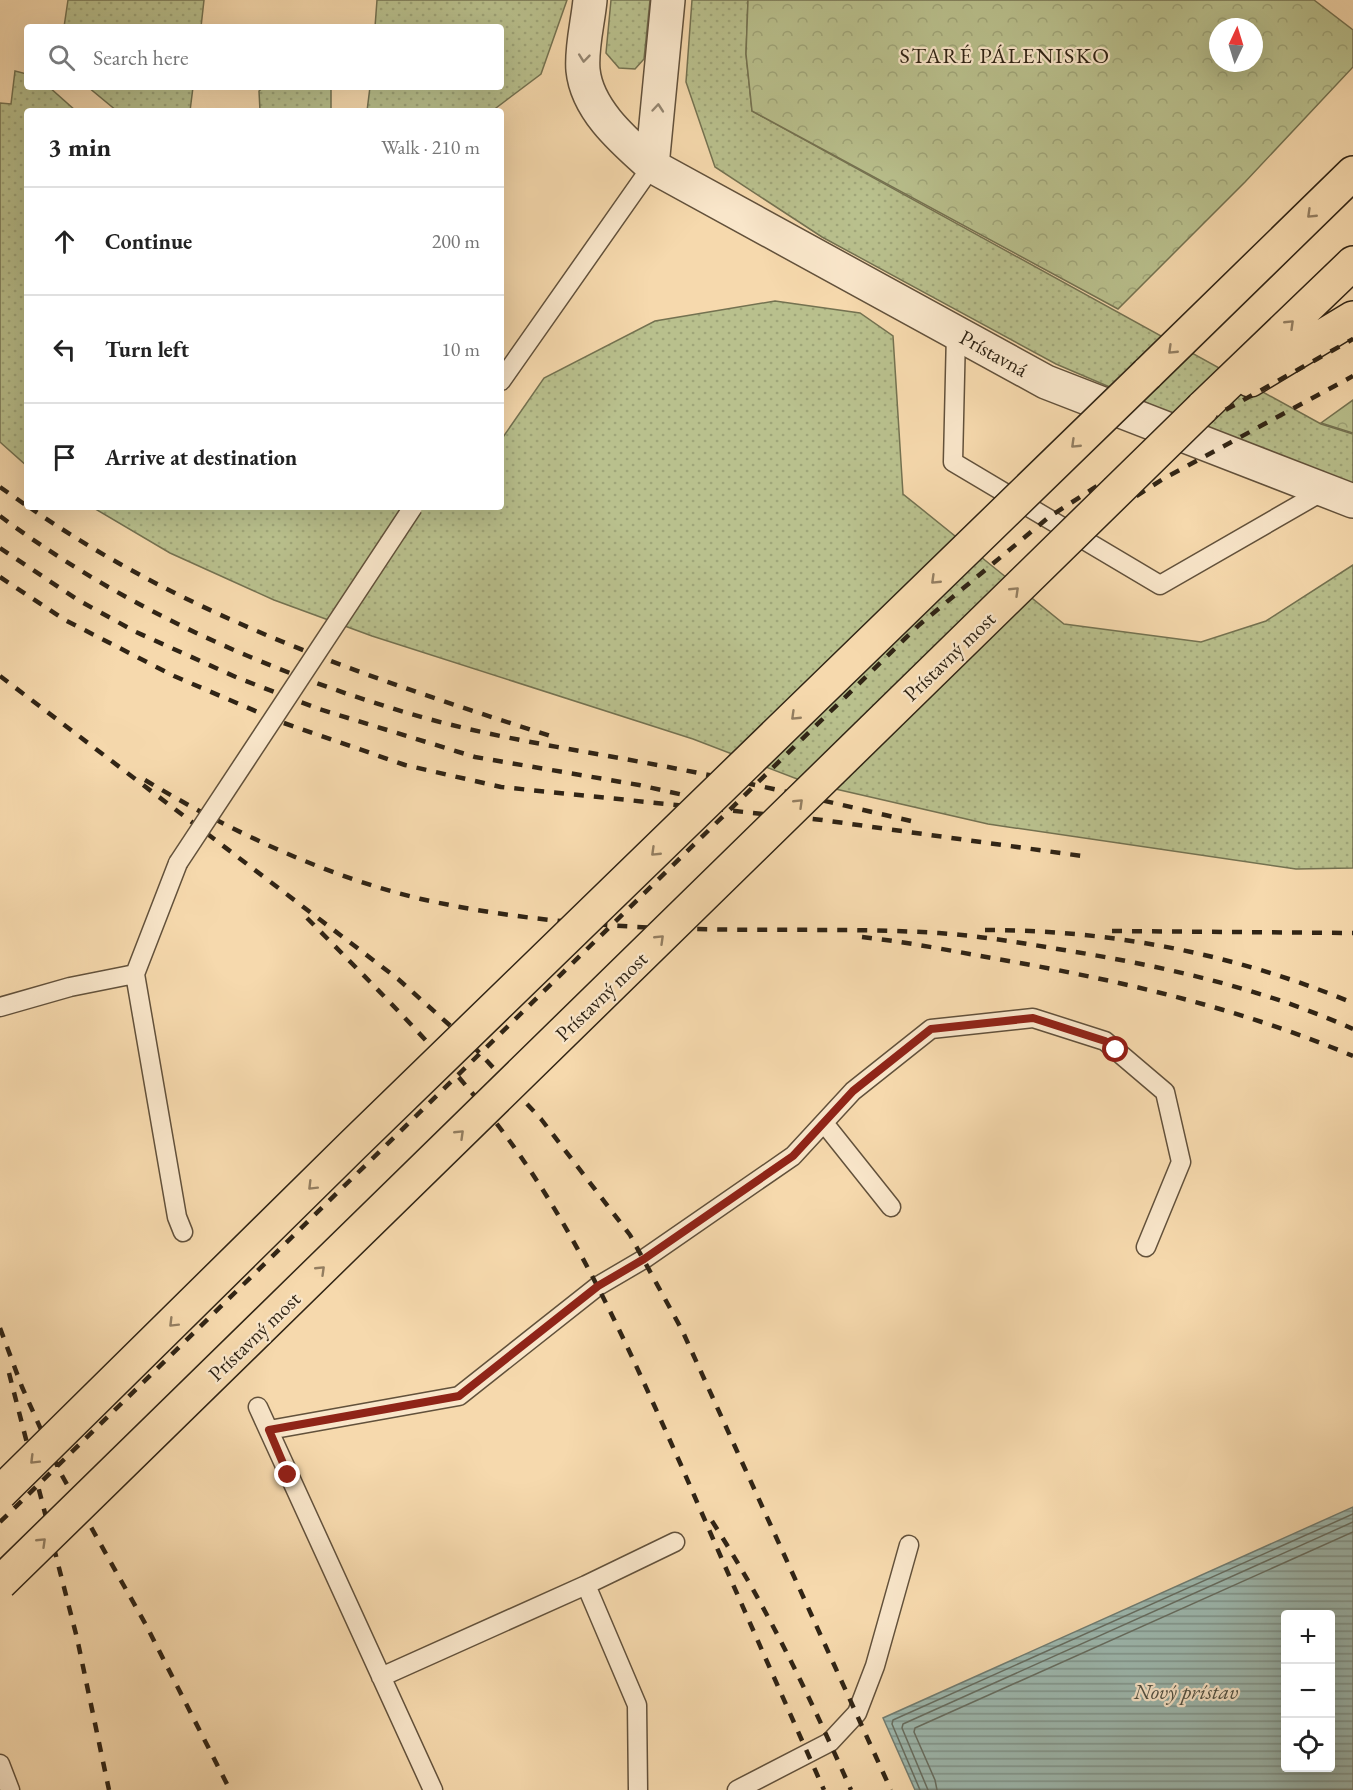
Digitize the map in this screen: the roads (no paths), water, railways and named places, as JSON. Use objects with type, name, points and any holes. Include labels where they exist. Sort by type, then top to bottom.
[{"type":"highway","points":[[0,1493],[353,1145],[1353,173]]},
{"type":"highway","points":[[1202,408],[1353,263]]},
{"type":"highway","points":[[1202,408],[1353,318]]},
{"type":"highway","name":"Prístavný most","points":[[0,1583],[1202,408]]},
{"type":"street","name":"Prístavná","points":[[590,0],[583,69],[589,95],[609,124],[652,166],[1057,387],[1339,496]]},
{"type":"street","points":[[652,166],[668,0]]},
{"type":"lane","points":[[504,377],[652,166]]},
{"type":"lane","points":[[957,333],[953,462],[1160,585],[1339,496]]},
{"type":"lane","points":[[183,1232],[177,1217],[135,974],[178,863],[411,510]]},
{"type":"lane","points":[[0,1007],[70,987],[135,974]]},
{"type":"lane","points":[[269,1430],[459,1396],[598,1286],[644,1259],[793,1156],[853,1091],[931,1029],[1033,1018],[1105,1041],[1165,1092],[1182,1162],[1146,1247]]},
{"type":"lane","points":[[824,1123],[891,1207]]},
{"type":"lane","points":[[258,1407],[433,1790]]},
{"type":"lane","points":[[381,1677],[586,1585],[675,1542]]},
{"type":"lane","points":[[737,1790],[830,1742],[857,1713],[875,1666],[909,1545]]},
{"type":"lane","points":[[586,1585],[637,1705],[638,1790]]},
{"type":"lane","points":[[0,1764],[10,1790]]},
{"type":"water","name":"Nový prístav","points":[[1353,1507],[1353,1790],[915,1790],[883,1718]]},
{"type":"railway","points":[[0,1522],[919,625],[1049,517],[1150,452],[1353,339]]},
{"type":"railway","points":[[0,1562],[941,645],[1069,539],[1163,479],[1353,376]]},
{"type":"railway","points":[[0,487],[24,504]]},
{"type":"railway","points":[[34,510],[153,582],[218,614],[351,669],[557,738]]},
{"type":"railway","points":[[0,516],[95,579],[196,633],[302,678],[356,697],[476,731],[703,774],[911,821]]},
{"type":"railway","points":[[0,548],[78,600],[136,632],[238,678],[319,709],[475,757],[639,785],[715,802]]},
{"type":"railway","points":[[0,577],[65,620],[174,676],[281,722],[405,765],[501,787],[822,820],[1082,856]]},
{"type":"railway","points":[[0,676],[398,979],[473,1046],[541,1119],[630,1235],[682,1330],[891,1790]]},
{"type":"railway","points":[[145,780],[210,817],[279,850],[349,878],[421,899],[523,917],[626,926],[909,931],[986,938],[1101,956],[1175,971],[1247,990],[1318,1014],[1353,1029]]},
{"type":"railway","points":[[307,918],[415,1029],[467,1087],[514,1147],[563,1223],[585,1262],[644,1383],[824,1790]]},
{"type":"railway","points":[[985,930],[1079,935],[1172,948],[1264,971],[1353,1003]]},
{"type":"railway","points":[[1112,931],[1353,933]]},
{"type":"railway","points":[[862,937],[1043,967],[1133,986],[1222,1010],[1353,1056]]},
{"type":"railway","points":[[0,1328],[22,1387],[60,1472],[146,1625],[230,1790]]},
{"type":"railway","points":[[9,1373],[77,1638],[109,1790]]},
{"type":"railway","points":[[712,1521],[787,1653],[851,1790]]},
{"type":"district","name":"STARÉ PÁLENISKO","points":[[1005,55]]}]
